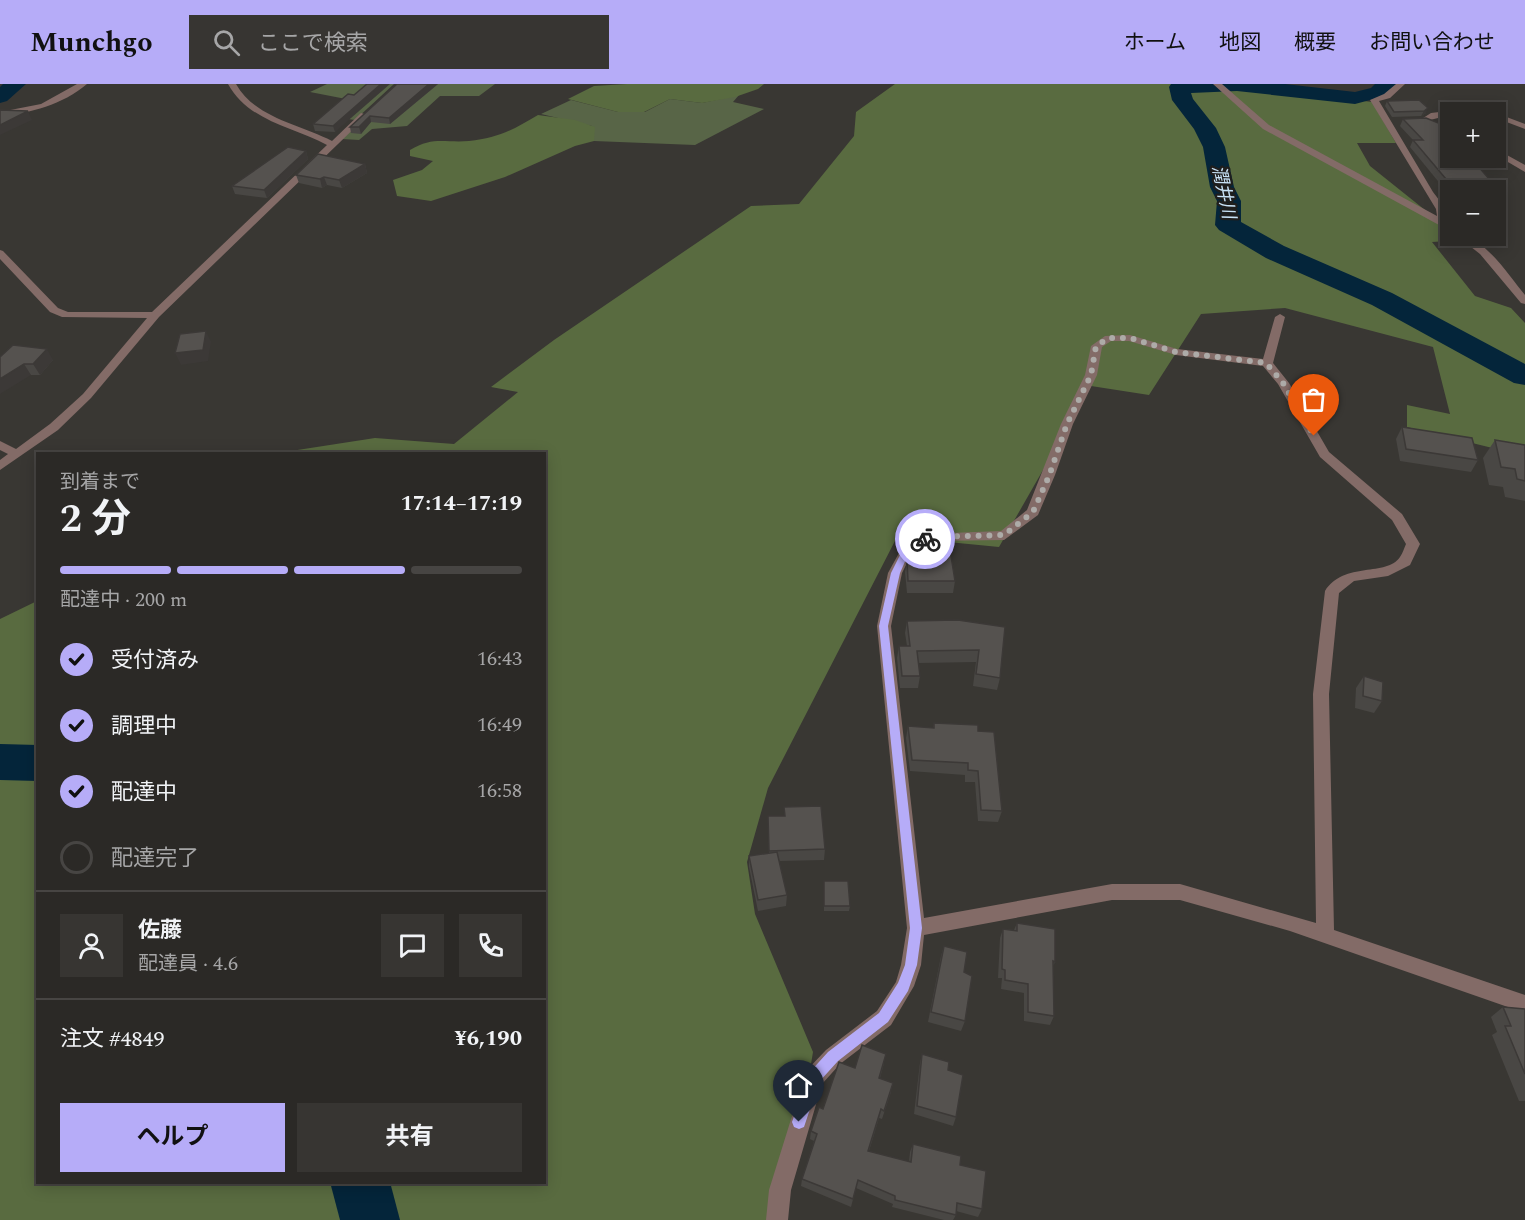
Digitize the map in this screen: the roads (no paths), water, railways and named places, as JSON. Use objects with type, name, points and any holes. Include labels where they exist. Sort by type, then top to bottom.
[{"type":"street","points":[[0,114],[44,106],[83,84]]},
{"type":"street","points":[[232,84],[244,103],[260,114],[303,130],[331,144]]},
{"type":"street","points":[[1401,84],[1387,96],[1374,100],[1392,122],[1429,193],[1440,208]]},
{"type":"street","points":[[1221,87],[1266,127],[1440,222]]},
{"type":"street","points":[[0,466],[54,427],[87,396],[155,315],[373,106]]},
{"type":"street","points":[[1440,114],[1431,115],[1420,121],[1440,128]]},
{"type":"street","points":[[1506,119],[1525,127]]},
{"type":"street","points":[[1506,158],[1525,169]]},
{"type":"street","points":[[1475,246],[1483,252],[1525,301]]},
{"type":"street","points":[[0,253],[54,310],[66,315],[155,315]]},
{"type":"street","points":[[1266,363],[1280,317]]},
{"type":"street","points":[[777,1220],[780,1190],[813,1078],[833,1057],[884,1018],[904,986],[911,965],[916,928],[884,626],[895,573],[904,556],[916,544],[930,537],[1004,535],[1033,512],[1049,476],[1067,424],[1091,375],[1096,346],[1109,338],[1130,338],[1176,352],[1266,363],[1283,383],[1324,454],[1397,518],[1413,544],[1404,562],[1388,571],[1350,577],[1332,591],[1321,694],[1325,935]]},
{"type":"street","points":[[0,446],[17,454]]},
{"type":"street","points":[[916,928],[1112,892],[1180,892],[1241,908],[1325,935],[1525,1004]]},
{"type":"waterway","points":[[0,97],[16,84]]},
{"type":"waterway","name":"潤井川","points":[[1387,84],[1378,92],[1355,98],[1237,85],[1179,87],[1183,100],[1205,128],[1214,147],[1222,187],[1229,201],[1228,225],[1275,252],[1382,299],[1525,376]]},
{"type":"waterway","points":[[0,762],[36,763]]},
{"type":"waterway","points":[[361,1184],[370,1220]]}]
